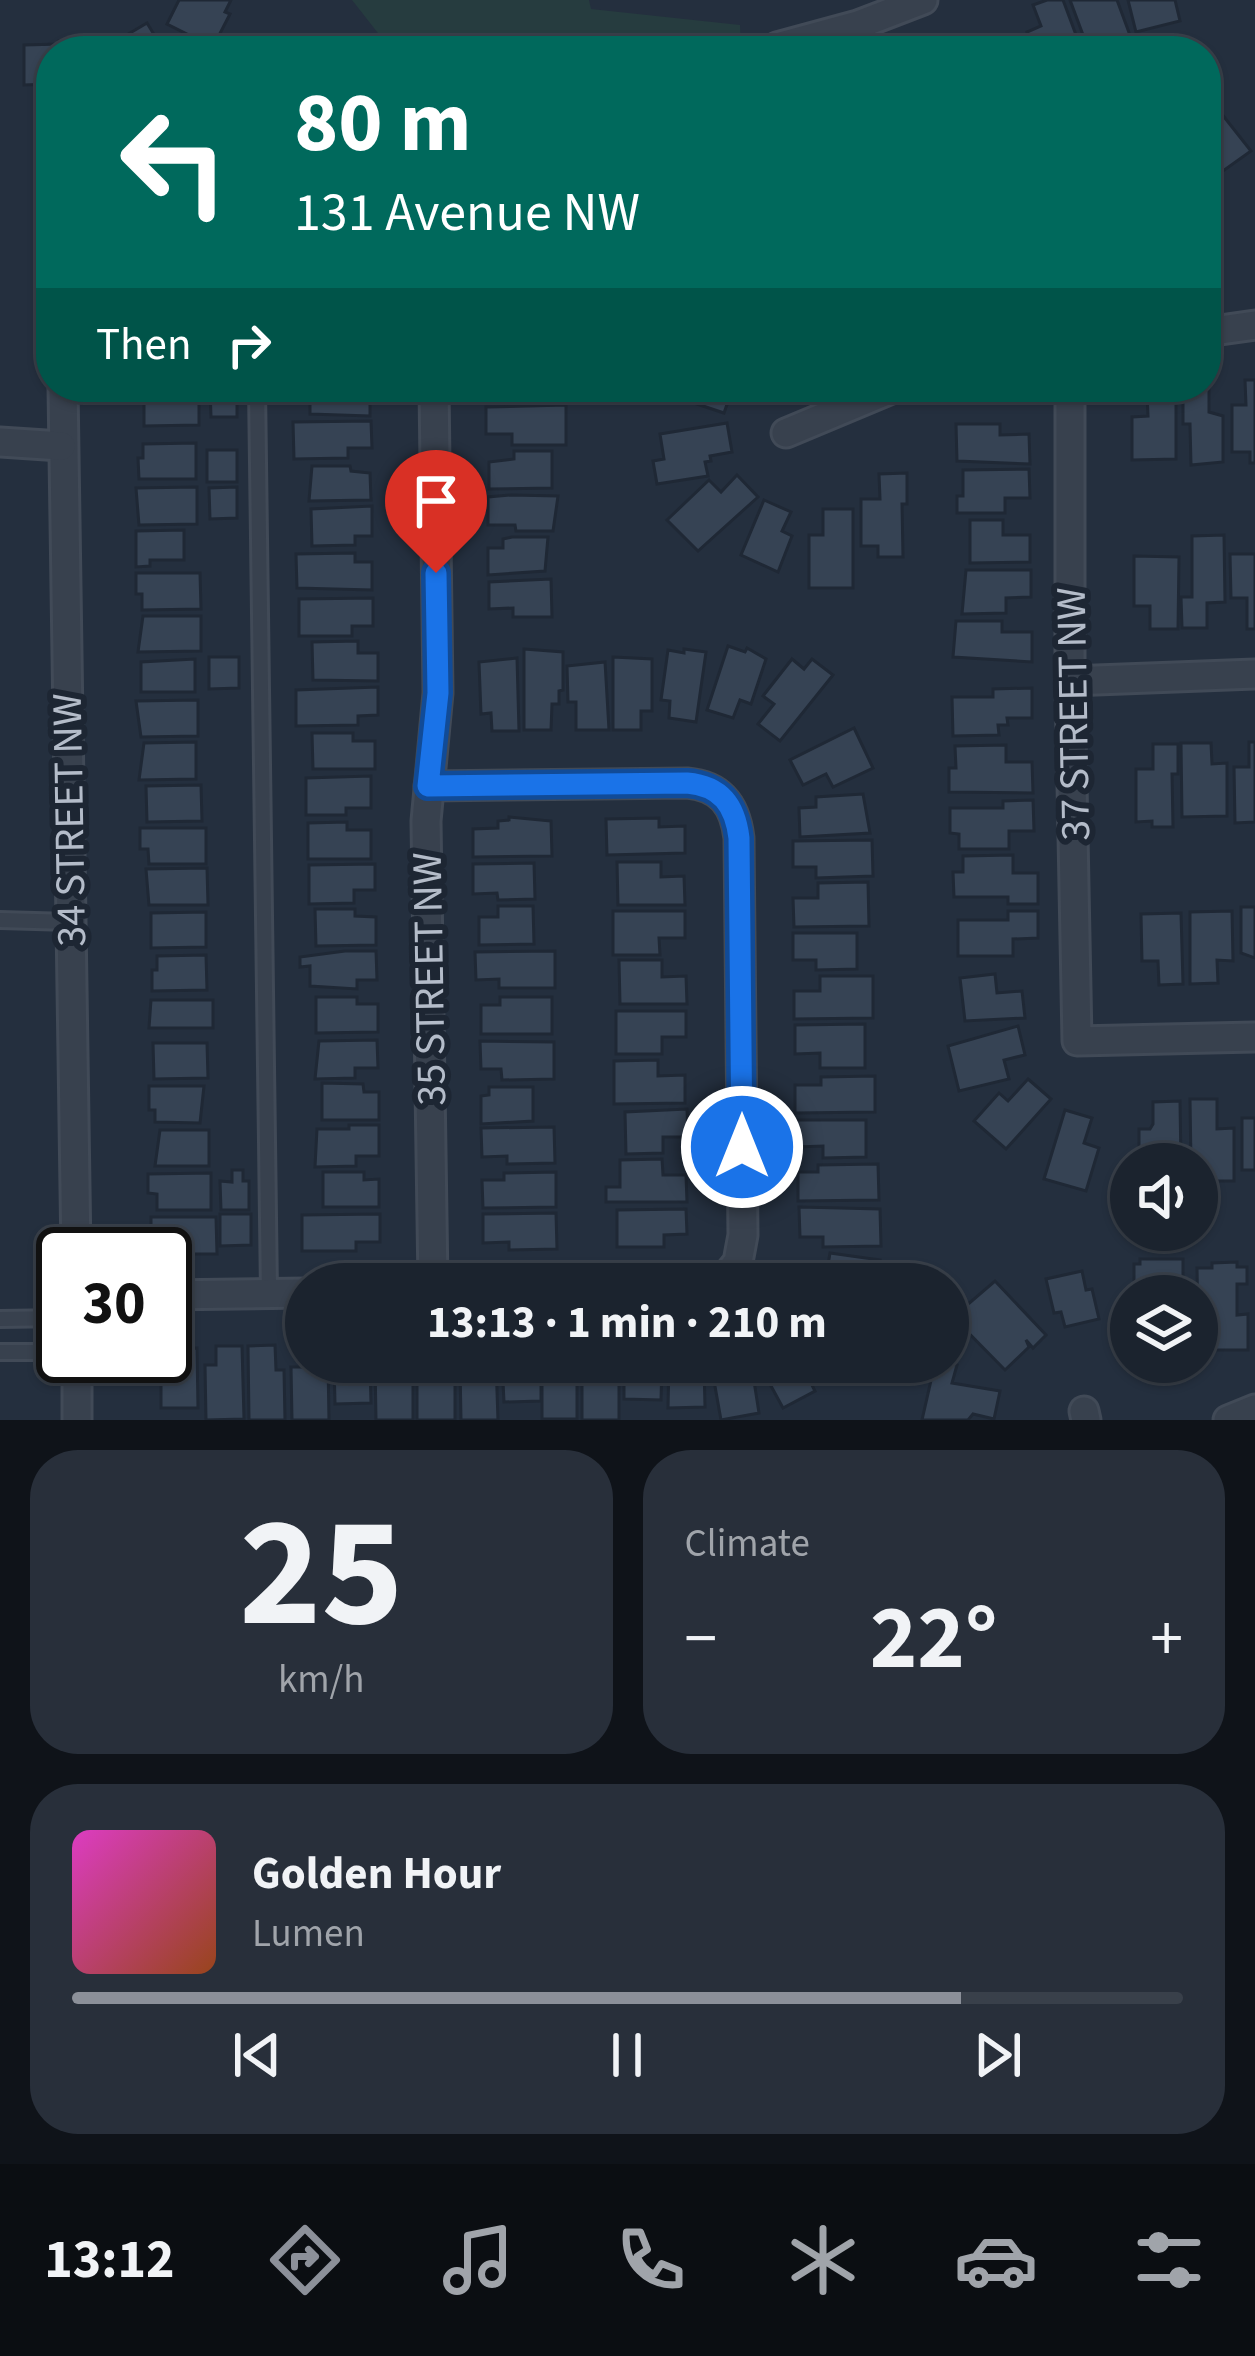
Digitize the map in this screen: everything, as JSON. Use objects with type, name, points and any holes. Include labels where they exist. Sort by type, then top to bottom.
[{"type":"street","points":[[818,36],[923,0]]},
{"type":"street","points":[[1221,330],[1255,325]]},
{"type":"street","name":"34 STREET NW","points":[[63,402],[76,1227]]},
{"type":"street","name":"35 STREET NW","points":[[433,1263],[428,786],[438,693],[434,402]]},
{"type":"street","points":[[786,433],[860,402]]},
{"type":"street","name":"37 STREET NW","points":[[1070,402],[1077,1041],[1255,1037]]},
{"type":"street","points":[[0,442],[62,446]]},
{"type":"street","points":[[1070,681],[1255,674]]},
{"type":"street","points":[[428,786],[687,783],[713,788],[733,809],[739,838],[742,1188],[742,1250],[734,1263]]},
{"type":"street","points":[[192,1294],[285,1293]]},
{"type":"street","points":[[77,1383],[77,1420]]},
{"type":"street","points":[[1228,1420],[1255,1409]]},
{"type":"lane","points":[[257,402],[269,1293]]},
{"type":"lane","points":[[0,920],[70,922]]},
{"type":"lane","points":[[0,1319],[36,1318]]},
{"type":"lane","points":[[0,1352],[36,1352]]},
{"type":"green space","points":[[352,0],[589,0],[591,9],[740,25],[740,36],[380,36]]},
{"type":"building","points":[[179,0],[231,0],[219,36],[191,36],[167,24]]},
{"type":"building","points":[[1063,0],[1076,36],[1028,36],[1027,32],[1041,26],[1033,5]]},
{"type":"building","points":[[1070,0],[1117,0],[1130,36],[1083,36]]},
{"type":"building","points":[[1128,0],[1175,0],[1180,21],[1136,32]]},
{"type":"building","points":[[147,23],[155,36],[125,36]]},
{"type":"building","points":[[24,45],[36,45],[36,85],[24,85]]},
{"type":"building","points":[[1221,113],[1251,151],[1221,168]]},
{"type":"building","points":[[1245,380],[1255,380],[1255,463],[1250,463],[1250,452],[1232,452],[1232,405],[1246,405]]},
{"type":"building","points":[[144,402],[199,402],[199,425],[144,426]]},
{"type":"building","points":[[210,402],[237,402],[237,417],[211,417]]},
{"type":"building","points":[[310,402],[370,402],[370,416],[310,414]]},
{"type":"building","points":[[694,402],[728,402],[724,413]]},
{"type":"building","points":[[1147,402],[1176,402],[1176,459],[1132,460],[1132,417],[1148,416]]},
{"type":"building","points":[[1183,402],[1209,402],[1209,412],[1223,416],[1223,462],[1191,465],[1190,424],[1183,424]]},
{"type":"building","points":[[566,405],[566,445],[512,445],[512,434],[486,434],[486,407]]},
{"type":"building","points":[[371,421],[372,448],[348,448],[348,458],[294,459],[293,422]]},
{"type":"building","points":[[727,423],[732,452],[710,456],[711,461],[705,462],[708,476],[657,484],[653,461],[664,459],[660,434]]},
{"type":"building","points":[[956,424],[1000,424],[1000,435],[1029,434],[1030,464],[957,461]]},
{"type":"building","points":[[196,443],[196,479],[139,479],[143,444]]},
{"type":"building","points":[[207,450],[237,450],[237,482],[207,482]]},
{"type":"building","points":[[514,451],[552,451],[552,488],[489,489],[489,462],[514,459]]},
{"type":"building","points":[[312,466],[350,466],[351,471],[370,473],[371,500],[309,501]]},
{"type":"building","points":[[1029,469],[1030,498],[1005,498],[1005,513],[957,513],[963,470]]},
{"type":"building","points":[[907,473],[903,557],[878,557],[878,546],[861,546],[861,499],[880,499],[879,474]]},
{"type":"building","points":[[737,475],[758,497],[698,551],[667,520],[709,480],[721,492]]},
{"type":"building","points":[[197,487],[197,524],[139,525],[136,488]]},
{"type":"building","points":[[237,487],[237,518],[210,519],[209,488]]},
{"type":"building","points":[[558,496],[553,531],[488,525],[488,497]]},
{"type":"building","points":[[764,500],[791,512],[782,531],[792,536],[778,572],[741,555]]},
{"type":"building","points":[[372,506],[372,536],[355,536],[355,545],[312,546],[311,509]]},
{"type":"building","points":[[823,509],[853,509],[853,588],[809,588],[809,535],[823,535]]},
{"type":"building","points":[[970,520],[1003,520],[1003,535],[1030,535],[1030,562],[970,563]]},
{"type":"building","points":[[184,530],[184,560],[150,560],[150,566],[136,567],[136,531]]},
{"type":"building","points":[[1224,535],[1225,602],[1207,603],[1207,628],[1182,628],[1181,597],[1192,597],[1192,536]]},
{"type":"building","points":[[548,537],[545,571],[488,575],[488,548],[503,548],[503,539]]},
{"type":"building","points":[[355,553],[355,562],[372,562],[372,590],[297,588],[296,554]]},
{"type":"building","points":[[1230,554],[1255,554],[1255,629],[1247,629],[1247,598],[1231,598]]},
{"type":"building","points":[[1134,556],[1179,557],[1178,629],[1150,629],[1150,606],[1134,606]]},
{"type":"building","points":[[966,570],[1031,570],[1031,597],[1006,598],[1006,613],[962,614]]},
{"type":"building","points":[[136,573],[200,573],[201,609],[142,610]]},
{"type":"building","points":[[551,579],[552,617],[513,617],[513,608],[489,609],[489,582]]},
{"type":"building","points":[[373,598],[373,626],[352,626],[352,636],[299,636],[299,599]]},
{"type":"building","points":[[143,616],[201,616],[201,651],[138,652]]},
{"type":"building","points":[[956,621],[1002,621],[1002,632],[1032,632],[1032,662],[953,657]]},
{"type":"building","points":[[358,641],[358,653],[378,653],[378,681],[313,680],[312,642]]},
{"type":"building","points":[[728,646],[745,652],[747,648],[766,659],[751,704],[740,700],[733,718],[707,710]]},
{"type":"building","points":[[524,649],[563,652],[563,690],[559,704],[552,704],[551,730],[524,730]]},
{"type":"building","points":[[684,649],[706,652],[696,722],[669,718],[670,701],[661,700],[668,650],[684,653]]},
{"type":"building","points":[[209,657],[239,657],[239,688],[209,689]]},
{"type":"building","points":[[613,657],[652,659],[652,711],[641,711],[641,730],[613,730]]},
{"type":"building","points":[[517,658],[519,731],[492,731],[491,713],[481,714],[479,662]]},
{"type":"building","points":[[195,659],[195,692],[141,692],[141,662]]},
{"type":"building","points":[[792,659],[804,669],[812,659],[833,675],[780,741],[758,724],[774,704],[763,696]]},
{"type":"building","points":[[605,662],[609,730],[576,730],[576,702],[568,702],[567,666]]},
{"type":"building","points":[[378,687],[378,715],[358,716],[358,725],[296,726],[296,690]]},
{"type":"building","points":[[1032,688],[1032,718],[1007,718],[1008,725],[998,725],[999,735],[953,736],[952,697],[993,697],[993,689]]},
{"type":"building","points":[[198,700],[198,736],[141,737],[136,701]]},
{"type":"building","points":[[854,728],[873,768],[833,787],[826,774],[803,785],[790,760]]},
{"type":"building","points":[[312,733],[353,733],[353,741],[375,741],[375,769],[313,769]]},
{"type":"building","points":[[196,742],[196,779],[139,780],[144,743]]},
{"type":"building","points":[[1249,742],[1255,742],[1255,822],[1235,823],[1234,767],[1249,767]]},
{"type":"building","points":[[1181,743],[1211,743],[1212,764],[1227,763],[1227,816],[1182,817]]},
{"type":"building","points":[[1153,744],[1178,744],[1178,774],[1172,774],[1173,827],[1136,822],[1136,769],[1153,769]]},
{"type":"building","points":[[1006,745],[1006,762],[1032,762],[1033,793],[949,792],[949,768],[956,768],[955,746]]},
{"type":"building","points":[[371,776],[371,808],[346,808],[346,815],[306,815],[306,778]]},
{"type":"building","points":[[201,785],[202,821],[147,822],[146,786]]},
{"type":"building","points":[[863,794],[870,833],[800,837],[799,808],[816,807],[816,797]]},
{"type":"building","points":[[1033,800],[1034,831],[1009,831],[1009,849],[959,849],[959,834],[950,833],[950,808],[1003,808],[1003,801]]},
{"type":"building","points":[[509,817],[551,821],[552,856],[473,857],[473,829],[498,828],[498,821]]},
{"type":"building","points":[[659,818],[659,827],[685,826],[685,853],[607,855],[606,819]]},
{"type":"building","points":[[347,822],[347,830],[371,830],[371,859],[308,859],[308,823]]},
{"type":"building","points":[[140,828],[206,828],[206,864],[149,864],[148,849],[140,849]]},
{"type":"building","points":[[872,840],[873,876],[816,878],[816,867],[793,867],[793,841]]},
{"type":"building","points":[[1013,855],[1013,873],[1038,873],[1038,904],[1008,904],[1008,897],[954,897],[953,872],[963,872],[963,856]]},
{"type":"building","points":[[617,862],[661,862],[661,877],[684,876],[685,905],[618,905]]},
{"type":"building","points":[[534,863],[535,899],[498,900],[497,893],[473,894],[473,864]]},
{"type":"building","points":[[375,864],[375,890],[354,890],[354,903],[309,904],[309,865]]},
{"type":"building","points":[[207,868],[208,905],[149,905],[146,869]]},
{"type":"building","points":[[868,882],[869,926],[794,927],[793,898],[818,898],[818,883]]},
{"type":"building","points":[[498,906],[533,906],[534,944],[479,945],[479,917],[498,917]]},
{"type":"building","points":[[1241,907],[1255,907],[1255,958],[1241,953]]},
{"type":"building","points":[[315,909],[355,909],[355,916],[376,917],[376,945],[316,946]]},
{"type":"building","points":[[613,911],[685,911],[685,938],[659,938],[660,955],[613,955]]},
{"type":"building","points":[[1008,911],[1038,911],[1038,938],[1013,939],[1013,956],[958,956],[958,920],[1008,920]]},
{"type":"building","points":[[1232,911],[1233,961],[1217,960],[1218,983],[1190,984],[1190,912]]},
{"type":"building","points":[[206,912],[206,947],[151,948],[151,913]]},
{"type":"building","points":[[1181,913],[1183,984],[1159,985],[1158,961],[1142,961],[1141,914]]},
{"type":"building","points":[[793,933],[857,933],[857,969],[816,970],[816,960],[793,960]]},
{"type":"building","points":[[376,951],[377,980],[357,980],[357,989],[310,986],[310,966],[300,967],[300,957]]},
{"type":"building","points":[[555,951],[555,988],[499,988],[499,979],[476,980],[475,952]]},
{"type":"building","points":[[206,955],[207,990],[152,991],[157,956]]},
{"type":"building","points":[[619,960],[662,960],[662,977],[686,976],[687,1004],[620,1004]]},
{"type":"building","points":[[995,974],[997,993],[1022,991],[1025,1018],[965,1021],[960,978]]},
{"type":"building","points":[[820,976],[873,976],[873,1018],[794,1019],[794,991],[820,991]]},
{"type":"building","points":[[316,997],[357,997],[357,1004],[378,1004],[378,1032],[316,1033]]},
{"type":"building","points":[[500,997],[552,997],[552,1034],[481,1034],[481,1005],[500,1005]]},
{"type":"building","points":[[151,1000],[213,1000],[213,1028],[149,1028]]},
{"type":"building","points":[[616,1011],[686,1011],[686,1037],[662,1037],[662,1054],[616,1054]]},
{"type":"building","points":[[865,1024],[865,1068],[820,1068],[820,1053],[795,1054],[795,1025]]},
{"type":"building","points":[[1018,1026],[1025,1055],[1004,1060],[1009,1079],[959,1091],[948,1046]]},
{"type":"building","points":[[377,1040],[378,1068],[355,1068],[355,1078],[315,1079],[319,1041]]},
{"type":"building","points":[[480,1041],[554,1042],[554,1079],[502,1080],[501,1069],[481,1069]]},
{"type":"building","points":[[153,1043],[207,1043],[208,1078],[154,1079]]},
{"type":"building","points":[[658,1060],[658,1076],[685,1075],[685,1103],[614,1104],[614,1061]]},
{"type":"building","points":[[875,1076],[875,1112],[795,1113],[795,1085],[821,1085],[821,1077]]},
{"type":"building","points":[[1028,1079],[1051,1099],[1006,1149],[974,1121],[999,1093],[1008,1101]]},
{"type":"building","points":[[322,1083],[363,1084],[364,1092],[379,1092],[379,1120],[322,1120]]},
{"type":"building","points":[[149,1086],[204,1086],[200,1123],[155,1122],[155,1110],[149,1110]]},
{"type":"building","points":[[489,1087],[533,1087],[533,1121],[481,1124],[481,1096],[489,1095]]},
{"type":"building","points":[[1190,1099],[1217,1099],[1217,1129],[1234,1128],[1234,1181],[1218,1181],[1218,1143],[1191,1143]]},
{"type":"building","points":[[1180,1101],[1181,1143],[1139,1143],[1139,1129],[1150,1129],[1153,1124],[1153,1102]]},
{"type":"building","points":[[687,1109],[688,1137],[663,1137],[663,1153],[626,1154],[625,1112]]},
{"type":"building","points":[[1065,1110],[1092,1118],[1084,1143],[1099,1148],[1086,1191],[1044,1179]]},
{"type":"building","points":[[1242,1118],[1255,1118],[1255,1170],[1242,1170]]},
{"type":"building","points":[[795,1120],[866,1120],[866,1157],[823,1158],[823,1146],[796,1147]]},
{"type":"building","points":[[349,1125],[379,1125],[379,1156],[356,1156],[356,1166],[315,1167],[317,1129],[349,1129]]},
{"type":"building","points":[[554,1127],[555,1163],[507,1164],[507,1156],[482,1157],[481,1128]]},
{"type":"building","points":[[160,1130],[209,1130],[209,1166],[155,1166]]},
{"type":"building","points":[[662,1159],[663,1175],[686,1175],[687,1202],[606,1202],[606,1187],[620,1187],[620,1160]]},
{"type":"building","points":[[878,1164],[879,1200],[798,1201],[798,1172],[818,1172],[818,1165]]},
{"type":"building","points":[[232,1170],[243,1170],[243,1181],[249,1181],[249,1210],[221,1210],[220,1181],[232,1182]]},
{"type":"building","points":[[323,1172],[364,1172],[364,1180],[379,1179],[379,1207],[323,1207]]},
{"type":"building","points":[[556,1172],[556,1207],[483,1208],[482,1180],[504,1180],[504,1173]]},
{"type":"building","points":[[211,1173],[211,1210],[157,1210],[157,1194],[148,1193],[148,1174]]},
{"type":"building","points":[[799,1207],[880,1209],[881,1246],[823,1247],[823,1237],[800,1237]]},
{"type":"building","points":[[686,1209],[687,1234],[664,1235],[664,1247],[617,1247],[617,1210]]},
{"type":"building","points":[[556,1213],[557,1249],[509,1250],[509,1242],[483,1243],[483,1214]]},
{"type":"building","points":[[220,1214],[251,1214],[251,1245],[220,1246]]},
{"type":"building","points":[[380,1214],[380,1242],[356,1242],[356,1251],[302,1251],[302,1215]]},
{"type":"building","points":[[151,1217],[216,1217],[217,1254],[192,1254],[192,1227],[151,1227]]},
{"type":"building","points":[[830,1253],[880,1260],[880,1263],[828,1263]]},
{"type":"building","points":[[1140,1259],[1183,1259],[1183,1275],[1134,1275],[1134,1264],[1140,1264]]},
{"type":"building","points":[[1237,1262],[1237,1267],[1247,1267],[1247,1284],[1237,1284],[1237,1315],[1248,1314],[1248,1350],[1218,1350],[1218,1275],[1197,1275],[1197,1268],[1212,1268],[1212,1263]]},
{"type":"building","points":[[1082,1271],[1099,1319],[1065,1327],[1061,1312],[1054,1313],[1046,1279]]},
{"type":"building","points":[[995,1281],[1046,1335],[1033,1348],[1026,1340],[1029,1347],[1005,1370],[969,1333],[969,1303]]},
{"type":"building","points":[[275,1345],[276,1370],[284,1370],[285,1420],[249,1420],[248,1346]]},
{"type":"building","points":[[216,1346],[242,1346],[244,1419],[206,1420],[205,1365],[216,1365]]},
{"type":"building","points":[[192,1348],[197,1348],[198,1408],[161,1408],[161,1383],[192,1383]]},
{"type":"building","points":[[291,1383],[328,1383],[329,1420],[292,1420]]},
{"type":"building","points":[[334,1383],[370,1383],[371,1403],[335,1404]]},
{"type":"building","points":[[375,1383],[413,1383],[413,1420],[376,1420]]},
{"type":"building","points":[[417,1383],[455,1383],[455,1420],[417,1420]]},
{"type":"building","points":[[460,1383],[497,1383],[498,1420],[461,1420]]},
{"type":"building","points":[[503,1383],[541,1383],[541,1401],[504,1402]]},
{"type":"building","points":[[542,1383],[577,1383],[577,1419],[542,1419]]},
{"type":"building","points":[[582,1383],[619,1383],[619,1420],[582,1420]]},
{"type":"building","points":[[624,1383],[661,1383],[661,1400],[624,1399]]},
{"type":"building","points":[[669,1383],[704,1383],[705,1407],[668,1408]]},
{"type":"building","points":[[714,1383],[754,1383],[759,1413],[721,1420]]},
{"type":"building","points":[[769,1383],[811,1383],[815,1391],[783,1408]]},
{"type":"building","points":[[930,1383],[1000,1391],[994,1419],[973,1414],[968,1420],[922,1420]]},
{"type":"route","points":[[436,573],[438,693],[428,786],[687,783],[713,788],[733,809],[739,838],[742,1147]]}]
